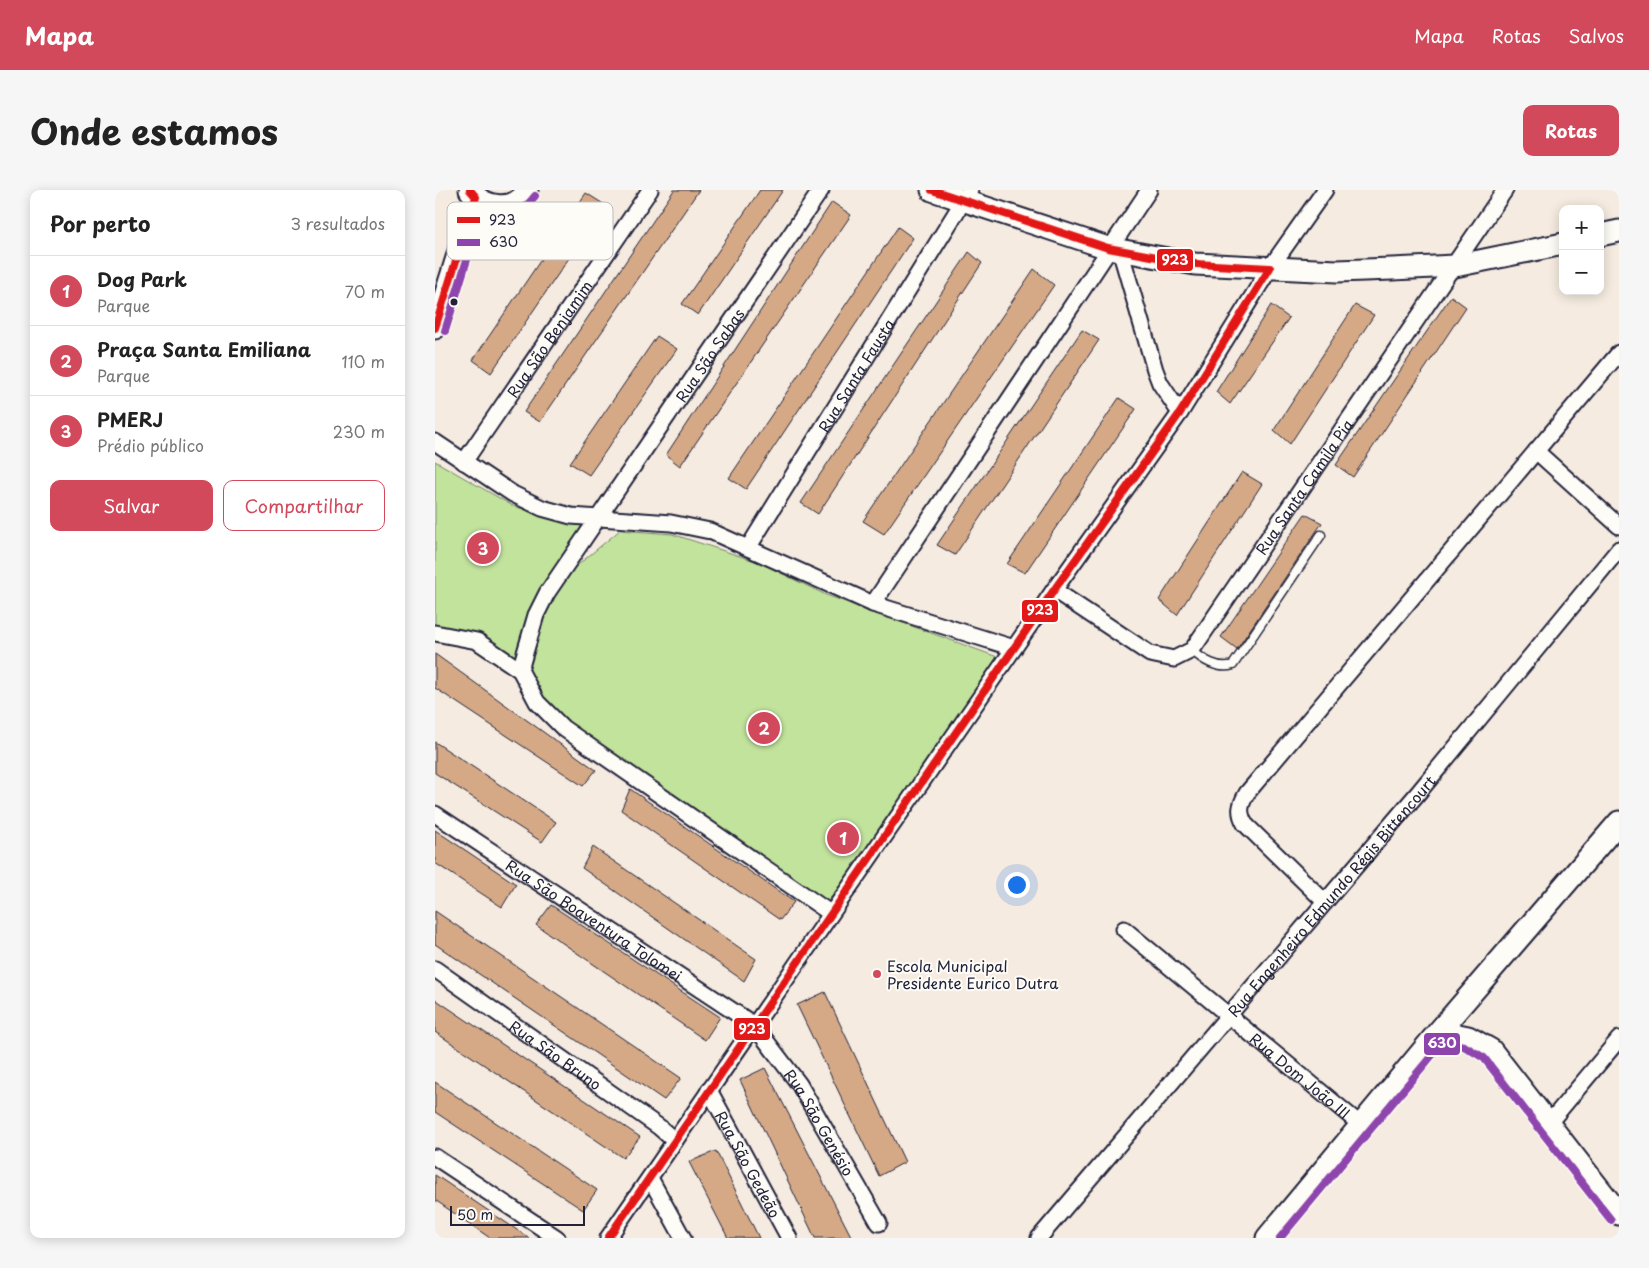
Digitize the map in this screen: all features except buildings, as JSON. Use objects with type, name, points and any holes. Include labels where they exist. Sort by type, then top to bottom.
[{"type":"street","points":[[514,202],[527,190]]},
{"type":"street","name":"Rua São Benjamim","points":[[613,244],[650,190]]},
{"type":"street","name":"Rua São Sabas","points":[[520,670],[536,614],[547,593],[821,190]]},
{"type":"street","points":[[932,190],[967,196],[1114,249],[1195,264],[1337,271],[1455,266],[1559,245]]},
{"type":"street","points":[[873,604],[1114,249],[1149,190]]},
{"type":"street","points":[[608,1238],[830,913],[1180,413],[1270,268],[1325,190]]},
{"type":"street","name":"Rua Santa Camila Pia","points":[[1192,650],[1505,190]]},
{"type":"street","points":[[473,194],[486,202]]},
{"type":"street","name":"Rua Santa Fausta","points":[[748,548],[967,196]]},
{"type":"street","points":[[1604,234],[1619,231]]},
{"type":"street","points":[[1114,249],[1157,376],[1180,413]]},
{"type":"street","points":[[435,328],[454,260]]},
{"type":"street","name":"Rua São Benjamim","points":[[464,462],[602,260]]},
{"type":"street","points":[[1325,902],[1245,824],[1240,815],[1240,804],[1247,793],[1619,353]]},
{"type":"street","points":[[435,442],[513,494],[542,508],[571,516],[689,526],[710,531],[873,604],[1014,648]]},
{"type":"street","points":[[1536,451],[1619,526]]},
{"type":"street","name":"Rua Engenheiro Edmundo Régis Bittencourt","points":[[1039,1238],[1325,902],[1619,549]]},
{"type":"street","points":[[1055,590],[1150,654],[1174,659],[1192,650]]},
{"type":"street","points":[[435,633],[477,641],[520,670],[537,702],[563,728],[830,913]]},
{"type":"street","name":"Rua São Boaventura Tolomei","points":[[435,814],[755,1025]]},
{"type":"street","points":[[1275,1235],[1361,1125],[1439,1030],[1619,822]]},
{"type":"street","name":"Rua Dom João III","points":[[1124,929],[1361,1125]]},
{"type":"street","name":"Rua São Bruno","points":[[435,970],[659,1127],[675,1141]]},
{"type":"street","name":"Rua São Genésio","points":[[755,1025],[799,1084],[879,1223]]},
{"type":"street","points":[[1439,1030],[1468,1037],[1491,1050],[1618,1211]]},
{"type":"street","points":[[1549,1123],[1619,1039]]},
{"type":"street","name":"Rua São Gedeão","points":[[709,1090],[789,1238]]},
{"type":"street","points":[[435,1158],[557,1238]]},
{"type":"street","points":[[650,1178],[683,1238]]},
{"type":"lane","points":[[1192,650],[1199,657],[1219,666],[1233,665],[1321,535]]},
{"type":"green space","points":[[435,461],[513,506],[582,525],[514,664],[475,632],[435,629]]},
{"type":"green space","points":[[620,530],[672,534],[758,562],[826,595],[1003,659],[827,903],[548,710],[526,669],[542,617],[573,569]]},
{"type":"transit line","name":"923","points":[[470,190],[476,197],[474,202]]},
{"type":"transit line","name":"923","points":[[608,1238],[1054,590],[1180,413],[1270,268],[1195,264],[1108,248],[932,190]]},
{"type":"transit line","name":"630","points":[[530,202],[535,196]]},
{"type":"transit line","name":"923","points":[[435,328],[456,260]]},
{"type":"transit line","name":"630","points":[[445,331],[467,260]]},
{"type":"transit line","name":"630","points":[[1280,1238],[1443,1042],[1464,1046],[1484,1058],[1611,1220]]},
{"type":"place","name":"PMERJ","points":[[483,548]]},
{"type":"place","name":"Praça Santa Emiliana","points":[[764,728]]},
{"type":"place","name":"Dog Park","points":[[843,838]]},
{"type":"place","name":"Escola Municipal Presidente Eurico Dutra","points":[[877,974]]}]
